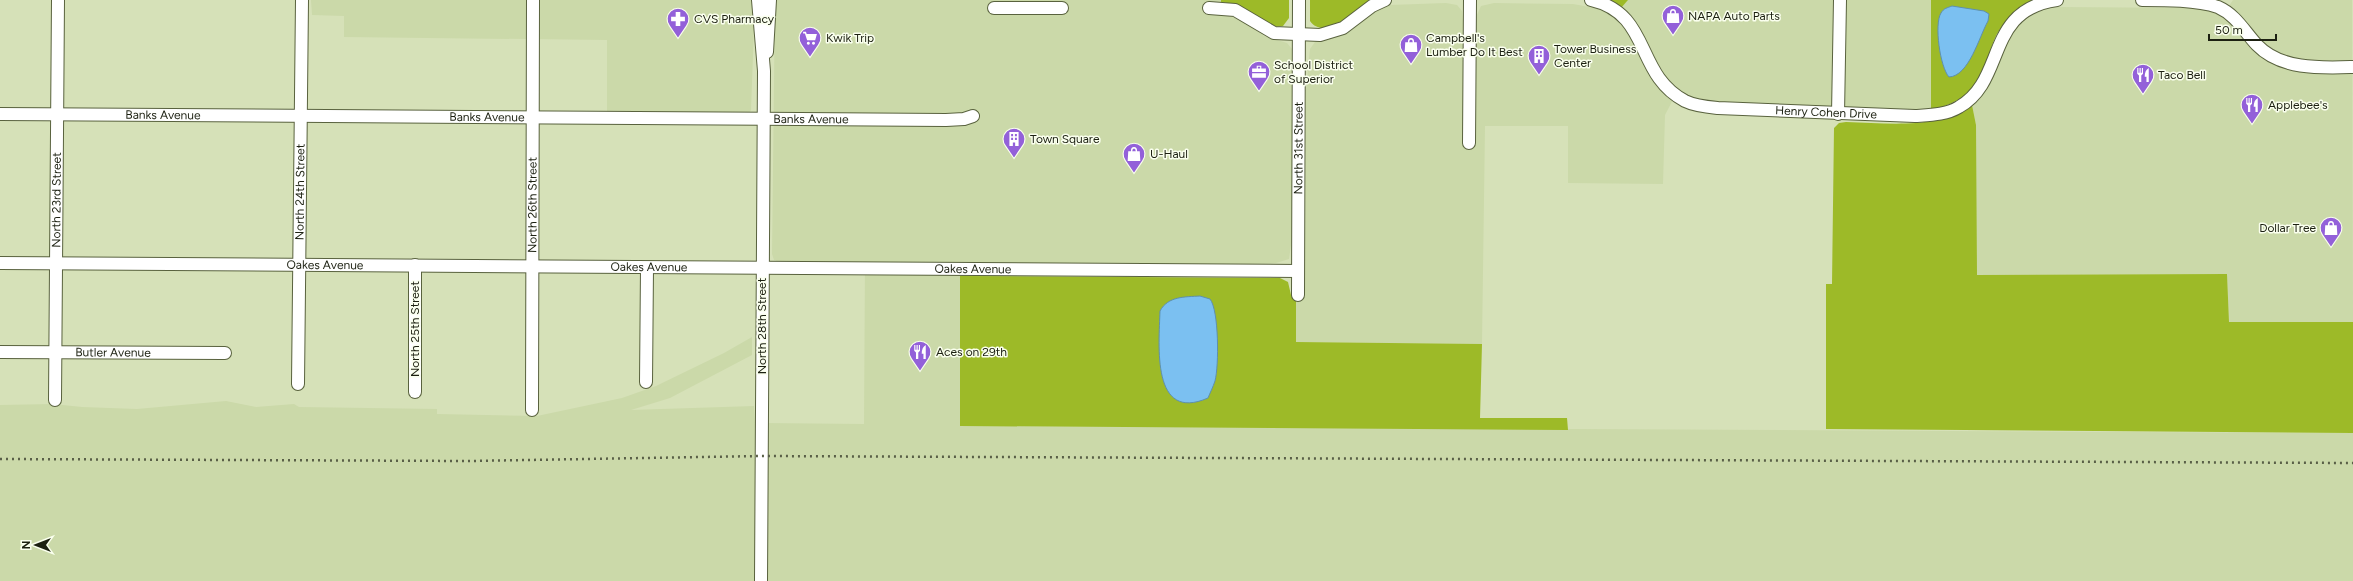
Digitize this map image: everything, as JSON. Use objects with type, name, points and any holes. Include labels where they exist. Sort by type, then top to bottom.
[{"type":"street","name":"North 23rd Street","points":[[55,400],[58,0]]},
{"type":"street","name":"North 24th Street","points":[[298,384],[302,0]]},
{"type":"street","name":"North 26th Street","points":[[532,410],[533,0]]},
{"type":"street","name":"North 28th Street","points":[[758,0],[764,71]]},
{"type":"street","name":"North 28th Street","points":[[761,581],[763,119],[764,71],[770,0]]},
{"type":"street","name":"North 31st Street","points":[[1298,295],[1299,0]]},
{"type":"street","points":[[1209,8],[1235,10],[1270,32],[1299,35],[1320,35],[1339,30],[1372,6],[1385,0]]},
{"type":"street","points":[[1469,143],[1470,0]]},
{"type":"street","name":"Henry Cohen Drive","points":[[1591,0],[1615,10],[1630,23],[1651,69],[1671,92],[1686,102],[1718,108],[1838,114],[1934,115],[1959,107],[1972,96],[1984,82],[2000,41],[2013,22],[2036,5],[2056,0]]},
{"type":"street","points":[[1838,114],[1840,0]]},
{"type":"street","points":[[2142,0],[2194,1],[2212,5],[2231,15],[2260,48],[2277,58],[2308,67],[2353,67]]},
{"type":"street","points":[[994,8],[1062,8]]},
{"type":"street","name":"Banks Avenue","points":[[0,114],[946,120],[964,119],[973,116]]},
{"type":"street","name":"Oakes Avenue","points":[[0,264],[1298,271]]},
{"type":"street","name":"North 25th Street","points":[[415,266],[415,392]]},
{"type":"street","points":[[646,268],[646,382]]},
{"type":"street","name":"Butler Avenue","points":[[0,352],[225,354]]},
{"type":"shaded area","points":[[311,0],[755,0],[751,110],[749,113],[607,116],[607,40],[344,37],[344,16],[312,15]]},
{"type":"shaded area","points":[[775,0],[1221,0],[1221,14],[1242,20],[1264,36],[1287,43],[1292,49],[1292,238],[1289,259],[1276,263],[1220,265],[960,263],[960,426],[2353,433],[2353,581],[0,581],[0,405],[53,404],[82,407],[137,409],[226,401],[256,407],[294,404],[299,407],[437,409],[437,414],[537,416],[622,398],[656,386],[724,353],[752,337],[752,355],[670,398],[631,410],[754,406],[755,423],[864,424],[865,262],[777,261],[774,260],[772,254]]},
{"type":"shaded area","points":[[1628,0],[1931,0],[1931,110],[1891,111],[1714,102],[1694,98],[1678,90],[1665,115],[1663,184],[1568,183],[1568,126],[1485,126],[1482,344],[1296,342],[1296,295],[1305,295],[1306,90],[1310,49],[1315,42],[1346,34],[1371,14],[1390,5],[1446,3],[1457,5],[1462,11],[1463,21],[1464,125],[1473,125],[1477,15],[1481,6],[1494,3],[1573,4],[1601,9],[1614,16]]},
{"type":"shaded area","points":[[2233,0],[2352,0],[2353,322],[2229,322],[2227,274],[1976,275],[1976,125],[1972,105],[1988,87],[2002,52],[2011,35],[2019,25],[2037,12],[2058,7],[2196,8],[2216,12],[2222,16]]},
{"type":"green space","points":[[1221,0],[1289,0],[1289,18],[1283,26],[1277,27],[1266,23],[1238,5],[1221,2]]},
{"type":"green space","points":[[1310,0],[1372,0],[1350,17],[1333,26],[1324,28],[1316,27],[1310,21]]},
{"type":"green space","points":[[1609,0],[1628,0],[1621,8]]},
{"type":"green space","points":[[1931,0],[2036,0],[2012,16],[2000,29],[1994,40],[1983,75],[1973,88],[1967,94],[1954,102],[1931,110]]},
{"type":"green space","points":[[1972,105],[1976,125],[1977,275],[2227,274],[2229,322],[2353,322],[2353,433],[1826,429],[1826,284],[1832,284],[1834,128],[1839,123],[1846,122],[1895,124],[1927,122],[1958,113]]},
{"type":"green space","points":[[960,276],[1280,278],[1288,282],[1291,295],[1296,295],[1296,342],[1482,344],[1480,418],[1567,418],[1568,430],[960,426]]},
{"type":"water","points":[[1952,6],[1984,11],[1989,14],[1988,21],[1968,63],[1956,75],[1949,77],[1941,55],[1938,26],[1942,11]]},
{"type":"water","points":[[1200,296],[1210,299],[1215,314],[1218,351],[1216,374],[1215,381],[1208,398],[1190,403],[1176,400],[1168,390],[1162,377],[1159,342],[1160,311],[1168,302],[1177,298]]},
{"type":"railway","points":[[0,459],[469,461],[761,456],[2353,463]]},
{"type":"place","name":"NAPA Auto Parts","points":[[1673,36]]},
{"type":"place","name":"CVS Pharmacy","points":[[678,38]]},
{"type":"place","name":"Kwik Trip","points":[[810,58]]},
{"type":"place","name":"Campbell's Lumber Do It Best","points":[[1411,64]]},
{"type":"place","name":"Tower Business Center","points":[[1539,76]]},
{"type":"place","name":"School District of Superior","points":[[1259,92]]},
{"type":"place","name":"Taco Bell","points":[[2143,94]]},
{"type":"place","name":"Applebee's","points":[[2252,124]]},
{"type":"place","name":"Town Square","points":[[1014,158]]},
{"type":"place","name":"U-Haul","points":[[1134,174]]},
{"type":"place","name":"Dollar Tree","points":[[2331,248]]},
{"type":"place","name":"Aces on 29th","points":[[920,372]]}]
